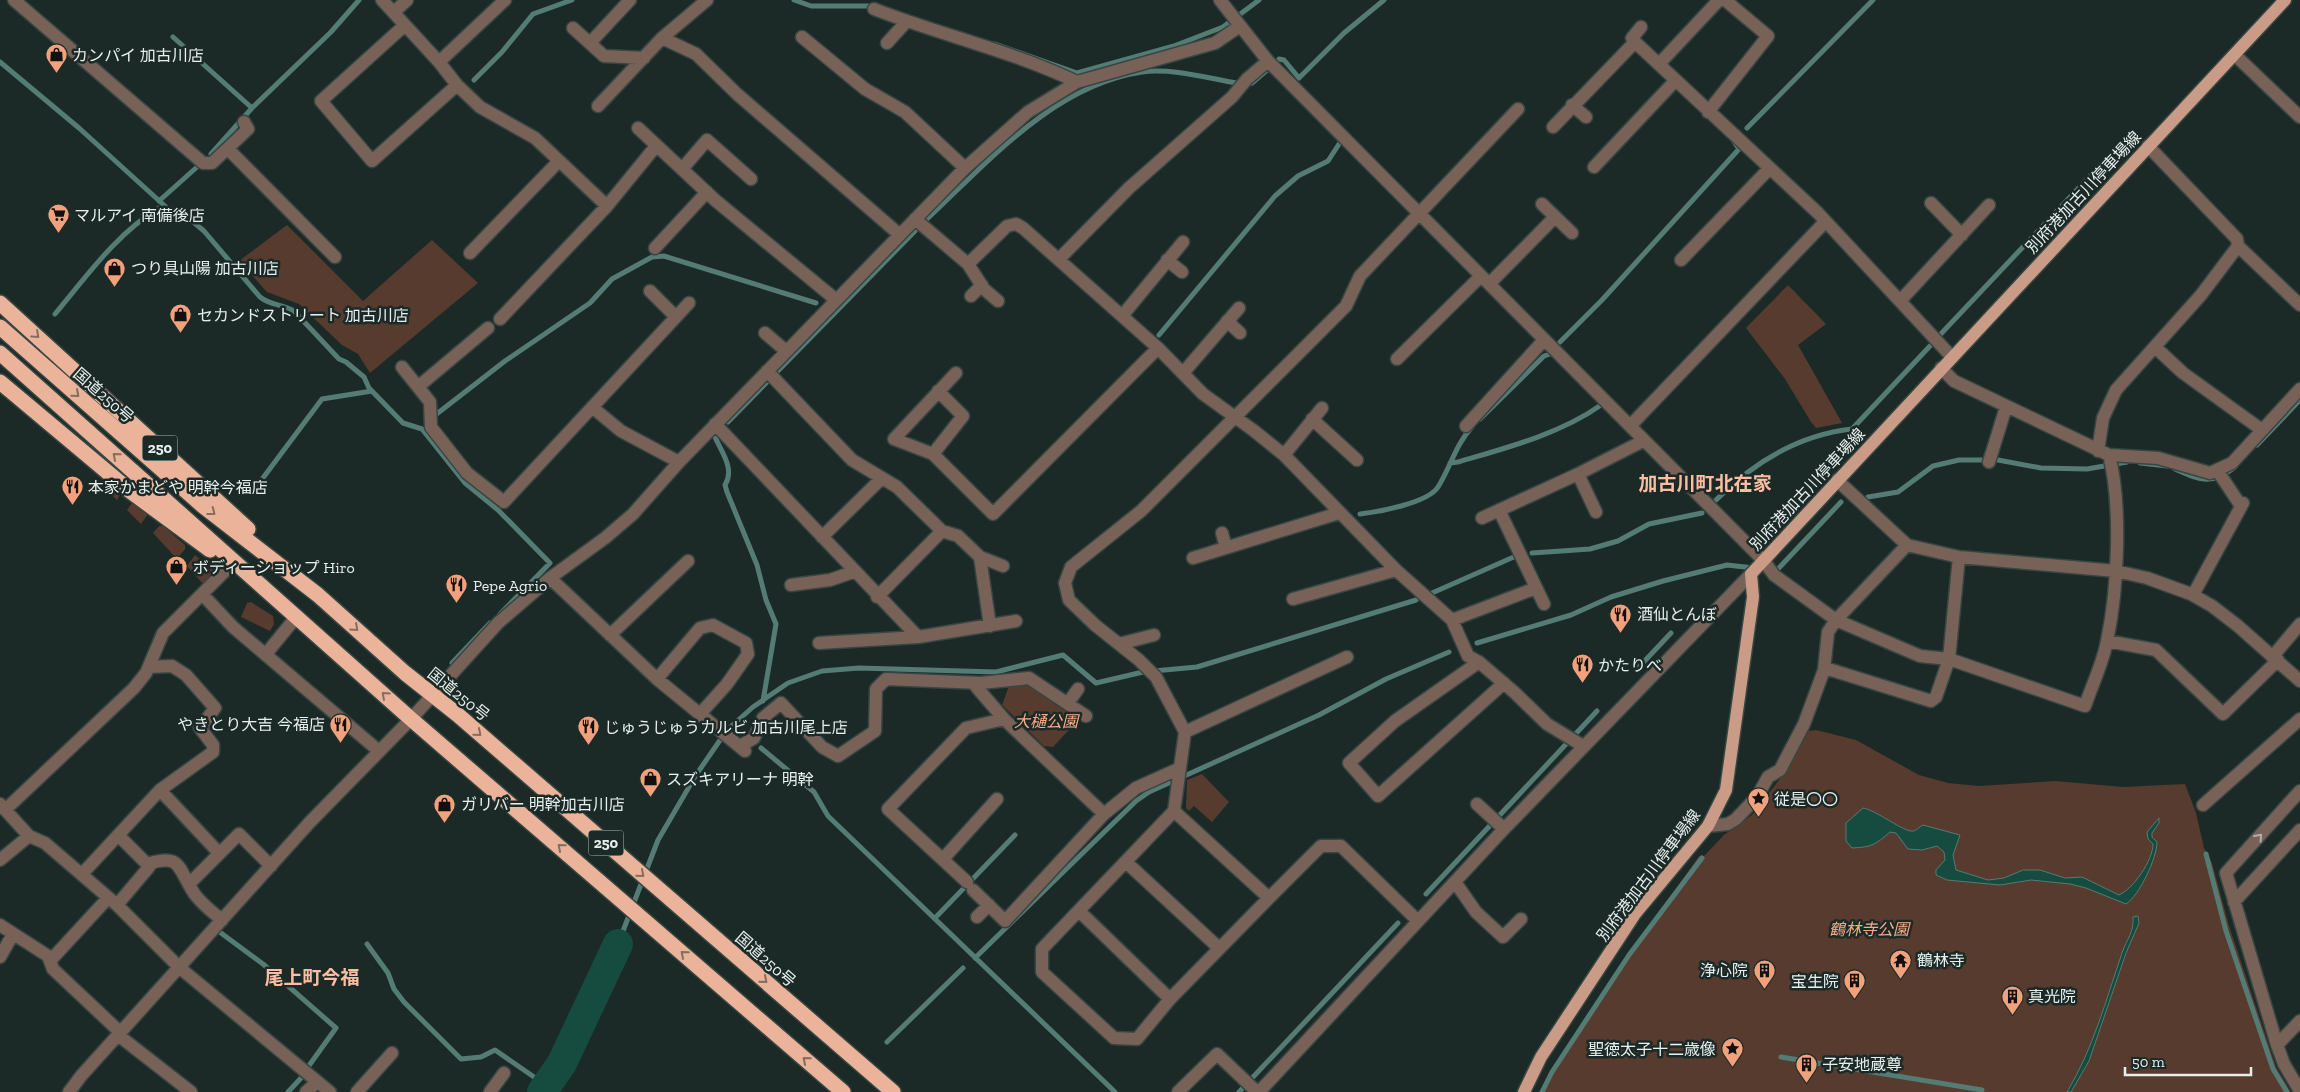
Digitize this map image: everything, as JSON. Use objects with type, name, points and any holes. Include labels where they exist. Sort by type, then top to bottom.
[{"type":"highway","name":"250","points":[[0,302],[318,595]]},
{"type":"highway","name":"国道250号","points":[[0,327],[204,506],[318,595],[405,673],[433,695],[893,1092]]},
{"type":"highway","name":"250","points":[[0,353],[411,719],[843,1092]]},
{"type":"highway","name":"250","points":[[0,382],[130,491],[297,616]]},
{"type":"main road","name":"別府港加古川停車場線","points":[[1524,1092],[1541,1057],[1635,914],[1708,826],[1726,790],[1753,597],[1751,574],[1951,356],[2236,55],[2285,0]]},
{"type":"street","points":[[14,0],[204,163],[212,163],[228,150],[248,129],[244,122]]},
{"type":"street","points":[[382,0],[439,62],[457,85],[480,107],[535,138],[607,206]]},
{"type":"street","points":[[394,12],[407,0]]},
{"type":"street","points":[[590,43],[630,0]]},
{"type":"street","points":[[598,106],[662,38],[707,0]]},
{"type":"street","points":[[1220,0],[1268,60],[1763,560],[1774,575],[1836,620],[1920,656],[1949,659],[2085,706],[2107,641],[2116,571],[2115,479],[2103,453],[2103,418],[2116,390],[2201,295],[2238,246]]},
{"type":"street","points":[[1659,64],[1719,0]]},
{"type":"street","points":[[1708,112],[1768,36],[1725,0]]},
{"type":"street","points":[[439,62],[498,2]]},
{"type":"street","points":[[874,9],[907,22],[1039,64],[1077,82]]},
{"type":"street","points":[[887,42],[907,22]]},
{"type":"street","points":[[405,25],[321,101],[372,161],[457,85]]},
{"type":"street","points":[[69,1092],[271,866],[411,719],[498,623],[550,578],[633,514],[715,424],[965,168],[1028,112],[1077,82],[1215,43],[1240,26]]},
{"type":"street","points":[[1641,27],[1632,38],[1635,42],[1826,222],[1951,356]]},
{"type":"street","points":[[573,28],[604,56],[644,58]]},
{"type":"street","points":[[802,37],[864,89],[905,112],[965,168]]},
{"type":"street","points":[[662,38],[696,54],[737,94],[900,236]]},
{"type":"street","points":[[1553,127],[1572,105],[1635,42]]},
{"type":"street","points":[[2236,55],[2300,117]]},
{"type":"street","points":[[1059,259],[1129,188],[1220,108],[1268,60]]},
{"type":"street","points":[[1594,167],[1676,81]]},
{"type":"street","points":[[1572,105],[1586,117]]},
{"type":"street","points":[[1418,921],[1341,846],[1321,846],[1170,999],[1137,1040],[1114,1038],[1042,972],[1042,949],[1080,912],[1174,811],[1185,732],[1156,677],[1069,600],[1065,583],[1070,567],[1140,511],[1346,306],[1360,276],[1421,214],[1518,109]]},
{"type":"street","points":[[638,128],[707,192],[835,300]]},
{"type":"street","points":[[682,170],[707,140],[751,179]]},
{"type":"street","points":[[500,319],[607,206],[656,146]]},
{"type":"street","points":[[2148,146],[2237,238],[2238,246],[2300,304]]},
{"type":"street","points":[[228,150],[335,257]]},
{"type":"street","points":[[470,253],[488,225],[559,161]]},
{"type":"street","points":[[1681,260],[1769,170]]},
{"type":"street","points":[[655,248],[707,192]]},
{"type":"street","points":[[1931,203],[1962,235]]},
{"type":"street","points":[[1542,204],[1572,234]]},
{"type":"street","points":[[1900,301],[1989,205]]},
{"type":"street","points":[[1397,359],[1555,217]]},
{"type":"street","points":[[915,219],[968,264],[982,285],[998,301]]},
{"type":"street","points":[[1630,426],[1826,222]]},
{"type":"street","points":[[968,264],[1007,226],[1016,224],[1059,259],[1158,348],[1203,394],[1284,455],[1339,514],[1396,570],[1452,620],[1468,656],[1479,662],[1504,683],[1547,724],[1575,741]]},
{"type":"street","points":[[1122,316],[1182,242]]},
{"type":"street","points":[[1167,260],[1182,272]]},
{"type":"street","points":[[971,296],[982,285]]},
{"type":"street","points":[[650,290],[676,317]]},
{"type":"street","points":[[402,367],[430,402],[431,427],[467,473],[504,502],[689,303]]},
{"type":"street","points":[[1183,373],[1239,308]]},
{"type":"street","points":[[1228,321],[1240,333]]},
{"type":"street","points":[[419,386],[488,328]]},
{"type":"street","points":[[765,334],[786,351]]},
{"type":"street","points":[[1466,426],[1544,340]]},
{"type":"street","points":[[2154,347],[2183,372],[2262,430]]},
{"type":"street","points":[[956,372],[894,439],[933,454],[993,514],[1158,348]]},
{"type":"street","points":[[1941,368],[1954,382],[2103,453],[2158,458],[2210,473],[2232,463],[2300,389]]},
{"type":"street","points":[[767,371],[852,460],[897,487],[942,531],[958,536],[980,557],[1003,566]]},
{"type":"street","points":[[933,454],[963,416],[938,391]]},
{"type":"street","points":[[592,407],[621,431],[679,462]]},
{"type":"street","points":[[1989,462],[2006,407]]},
{"type":"street","points":[[1284,455],[1322,408]]},
{"type":"street","points":[[1312,418],[1357,460]]},
{"type":"street","points":[[715,424],[853,572],[918,637]]},
{"type":"street","points":[[1482,518],[1644,441]]},
{"type":"street","points":[[2193,595],[2242,504],[2217,470]]},
{"type":"street","points":[[1578,474],[1596,512]]},
{"type":"street","points":[[822,537],[882,478]]},
{"type":"street","points":[[1837,480],[1906,545],[1959,557],[2116,571],[2147,578],[2193,595],[2212,606],[2300,681]]},
{"type":"street","points":[[1499,510],[1544,604]]},
{"type":"street","points":[[1193,558],[1339,514]]},
{"type":"street","points":[[878,597],[942,531]]},
{"type":"street","points":[[1222,533],[1226,548]]},
{"type":"street","points":[[1708,826],[1728,824],[1736,819],[1757,796],[1768,777],[1780,770],[1804,724],[1824,668],[1828,632],[1836,620],[1906,545]]},
{"type":"street","points":[[980,557],[990,626]]},
{"type":"street","points":[[1824,668],[1931,700],[1936,697],[1949,659],[1959,557]]},
{"type":"street","points":[[610,635],[688,561]]},
{"type":"street","points":[[230,566],[163,633],[149,667],[134,688],[3,807],[29,836],[45,843],[82,874],[180,968],[330,1092]]},
{"type":"street","points":[[1293,599],[1396,570]]},
{"type":"street","points":[[791,585],[830,580],[853,572]]},
{"type":"street","points":[[1178,1092],[1217,1054],[1252,1087],[1455,882],[1498,823],[1575,741],[1751,574]]},
{"type":"street","points":[[550,578],[657,679],[743,749],[754,738],[763,718],[781,703],[822,747],[838,756],[875,730],[876,689],[886,679],[973,682],[1029,678],[1086,716]]},
{"type":"street","points":[[1452,620],[1536,588]]},
{"type":"street","points":[[202,594],[233,627],[379,751]]},
{"type":"street","points":[[266,654],[297,616]]},
{"type":"street","points":[[819,643],[918,637],[1016,621]]},
{"type":"street","points":[[2107,641],[2156,650],[2223,714],[2275,658],[2300,624]]},
{"type":"street","points":[[657,679],[700,628],[713,625],[746,643],[748,654],[727,684],[700,714]]},
{"type":"street","points":[[1120,644],[1154,635]]},
{"type":"street","points":[[1185,732],[1347,657]]},
{"type":"street","points":[[1479,662],[1395,721],[1349,762],[1378,796],[1504,683]]},
{"type":"street","points":[[82,874],[160,790],[212,752],[213,745],[200,728],[215,708],[186,675],[179,670],[172,666],[149,667]]},
{"type":"street","points":[[973,682],[1004,719],[1104,814]]},
{"type":"street","points":[[1068,703],[1078,689]]},
{"type":"street","points":[[1004,719],[966,728],[888,809],[943,859],[1005,921],[1104,814],[1136,788],[1178,775]]},
{"type":"street","points":[[2204,805],[2300,719]]},
{"type":"street","points":[[160,790],[219,853]]},
{"type":"street","points":[[2300,791],[2226,873],[2277,1045],[2284,1064],[2300,1091]]},
{"type":"street","points":[[943,859],[997,799]]},
{"type":"street","points":[[1477,804],[1498,823]]},
{"type":"street","points":[[1174,811],[1269,898]]},
{"type":"street","points":[[2234,902],[2300,830]]},
{"type":"street","points":[[190,883],[239,834],[271,866]]},
{"type":"street","points":[[50,961],[149,867],[118,835]]},
{"type":"street","points":[[0,860],[29,836]]},
{"type":"street","points":[[147,864],[164,859],[173,860],[184,871],[194,893],[222,920]]},
{"type":"street","points":[[1127,862],[1219,948]]},
{"type":"street","points":[[1455,882],[1476,912],[1503,937],[1521,919]]},
{"type":"street","points":[[977,917],[989,906]]},
{"type":"street","points":[[1080,912],[1170,999]]},
{"type":"street","points":[[0,925],[48,956],[53,969],[119,1034],[192,1092]]},
{"type":"street","points":[[0,958],[13,934]]},
{"type":"street","points":[[2277,1045],[2300,1021]]},
{"type":"street","points":[[357,1092],[392,1053]]},
{"type":"street","points":[[490,1092],[504,1073]]},
{"type":"street","points":[[306,1092],[317,1082]]},
{"type":"green space","points":[[287,225],[363,301],[432,240],[478,283],[370,373],[358,354],[342,345],[299,304],[267,292],[239,261]]},
{"type":"green space","points":[[1788,285],[1826,324],[1798,345],[1842,423],[1816,428],[1785,379],[1746,328]]},
{"type":"green space","points":[[104,479],[121,493],[117,500],[100,484]]},
{"type":"green space","points":[[132,503],[136,503],[148,514],[141,524],[127,510]]},
{"type":"green space","points":[[159,526],[163,526],[185,545],[185,549],[177,559],[153,533]]},
{"type":"green space","points":[[195,555],[214,570],[204,585],[187,566]]},
{"type":"green space","points":[[251,602],[273,616],[274,624],[270,631],[241,617],[247,603]]},
{"type":"green space","name":"大樋公園","points":[[1026,684],[1078,720],[1053,747],[1044,746],[1002,705],[1009,686]]},
{"type":"green space","name":"鶴林寺公園","points":[[1816,730],[1856,740],[1919,775],[1948,783],[1979,786],[2055,781],[2123,787],[2185,784],[2196,813],[2204,848],[2212,863],[2229,926],[2276,1067],[2291,1092],[1539,1092],[1563,1051],[1699,856],[1703,857],[1724,835],[1752,815],[1786,771],[1798,744],[1808,731]]},
{"type":"green space","points":[[1202,774],[1229,802],[1212,822],[1194,806],[1189,811],[1186,808],[1187,780]]},
{"type":"shaded area","points":[[1863,808],[1909,831],[1914,831],[1923,825],[1960,835],[1953,855],[1956,870],[1988,880],[2004,878],[2023,870],[2040,870],[2065,878],[2082,877],[2119,895],[2131,886],[2142,873],[2150,858],[2153,844],[2148,839],[2147,832],[2159,818],[2159,823],[2152,833],[2152,837],[2157,842],[2151,867],[2142,885],[2126,904],[2086,888],[2070,884],[2031,880],[2000,885],[1947,880],[1936,875],[1936,870],[1945,860],[1944,852],[1937,846],[1922,850],[1908,849],[1896,833],[1890,832],[1877,843],[1869,846],[1852,848],[1846,841],[1846,823]]},
{"type":"shaded area","points":[[2138,916],[2139,923],[2126,953],[2089,1061],[2071,1092],[2067,1092],[2084,1059],[2098,1024],[2131,931],[2133,917]]},
{"type":"waterway","points":[[211,154],[252,108],[331,32],[359,0]]},
{"type":"waterway","points":[[474,80],[502,52],[533,14],[572,0]]},
{"type":"waterway","points":[[794,0],[811,6],[875,6]]},
{"type":"waterway","points":[[995,44],[1077,73],[1174,46],[1223,27],[1259,0]]},
{"type":"waterway","points":[[1279,59],[1284,60],[1299,78],[1344,33],[1384,0]]},
{"type":"waterway","points":[[1747,128],[1873,0]]},
{"type":"waterway","points":[[173,37],[252,108]]},
{"type":"waterway","points":[[0,62],[79,128],[166,207]]},
{"type":"waterway","points":[[1252,83],[1267,70]]},
{"type":"waterway","points":[[926,220],[998,151],[1024,129],[1051,109],[1080,92],[1110,80],[1153,71],[1189,74],[1236,83]]},
{"type":"waterway","points":[[1560,342],[1602,300],[1739,149],[1733,140]]},
{"type":"waterway","points":[[1159,335],[1275,196],[1298,176],[1328,161],[1341,141]]},
{"type":"waterway","points":[[1937,338],[2106,159]]},
{"type":"waterway","points":[[159,201],[197,167]]},
{"type":"waterway","points":[[55,314],[103,256],[129,230],[159,208],[179,210],[204,231],[260,297],[268,302],[294,311],[339,359],[346,362],[364,377],[369,388],[403,423],[422,429],[465,483],[498,510],[550,563],[500,614]]},
{"type":"waterway","points":[[728,422],[915,231]]},
{"type":"waterway","points":[[434,416],[505,361],[590,303],[612,279],[652,257],[664,256],[816,303]]},
{"type":"waterway","points":[[1716,500],[1761,462],[1778,452],[1813,437],[1852,429],[1930,346]]},
{"type":"waterway","points":[[1480,419],[1544,356],[1550,354]]},
{"type":"waterway","points":[[254,490],[322,399],[372,391]]},
{"type":"waterway","points":[[2257,445],[2300,400]]},
{"type":"waterway","points":[[1450,463],[1476,457],[1532,439],[1568,424],[1601,405]]},
{"type":"waterway","points":[[1360,514],[1402,506],[1433,493],[1442,480],[1457,448],[1472,427]]},
{"type":"waterway","points":[[715,437],[728,467],[729,473],[725,485],[727,492],[757,565],[766,600],[776,624],[763,701]]},
{"type":"waterway","points":[[1868,497],[1898,492],[1933,466],[1959,460],[1998,460],[2041,468],[2087,469],[2127,462]]},
{"type":"waterway","points":[[2140,463],[2167,466]]},
{"type":"waterway","points":[[2175,469],[2199,478],[2212,479],[2227,473],[2235,467]]},
{"type":"waterway","points":[[1772,569],[1777,570],[1841,502]]},
{"type":"waterway","points":[[1532,553],[1590,549],[1618,541],[1649,524],[1702,513]]},
{"type":"waterway","points":[[1432,593],[1516,556]]},
{"type":"waterway","points":[[1477,643],[1571,615],[1611,597],[1663,581],[1727,565],[1754,568]]},
{"type":"waterway","points":[[618,944],[658,840],[696,775],[727,730],[753,707],[788,683],[822,671],[859,668],[996,672],[1063,655],[1096,683],[1143,672],[1197,667],[1416,600]]},
{"type":"waterway","points":[[452,663],[490,623]]},
{"type":"waterway","points":[[1638,668],[1671,633]]},
{"type":"waterway","points":[[975,958],[1136,801],[1149,792],[1319,715],[1386,679],[1449,652]]},
{"type":"waterway","points":[[1426,894],[1597,711]]},
{"type":"waterway","points":[[761,748],[814,792],[828,816],[1115,1092]]},
{"type":"waterway","points":[[936,917],[1015,835]]},
{"type":"waterway","points":[[2206,854],[2226,931],[2273,1069],[2287,1092]]},
{"type":"waterway","points":[[1542,1092],[1552,1072],[1629,955],[1702,858]]},
{"type":"waterway","points":[[1239,1092],[1398,923]]},
{"type":"waterway","points":[[221,933],[263,964],[336,1028],[308,1067]]},
{"type":"waterway","points":[[367,944],[388,973],[394,989],[404,1002],[461,1059],[481,1057],[495,1050],[547,1086]]},
{"type":"waterway","points":[[542,1092],[562,1063],[618,944]]},
{"type":"waterway","points":[[887,1042],[963,968]]},
{"type":"waterway","points":[[1781,1057],[1982,1090]]},
{"type":"waterway","points":[[288,1092],[302,1077]]},
{"type":"place","name":"カンパイ 加古川店","points":[[56,74]]},
{"type":"place","name":"マルアイ 南備後店","points":[[58,234]]},
{"type":"place","name":"つり具山陽 加古川店","points":[[115,287]]},
{"type":"place","name":"セカンドストリート 加古川店","points":[[181,334]]},
{"type":"place","name":"本家かまどや 明幹今福店","points":[[72,506]]},
{"type":"place","name":"ボディーショップ Hiro","points":[[177,586]]},
{"type":"place","name":"Pepe Agrio","points":[[457,604]]},
{"type":"place","name":"酒仙とんぼ","points":[[1621,633]]},
{"type":"place","name":"かたりべ","points":[[1582,684]]},
{"type":"place","name":"やきとり大吉 今福店","points":[[341,743]]},
{"type":"place","name":"じゅうじゅうカルビ 加古川尾上店","points":[[588,746]]},
{"type":"place","name":"スズキアリーナ 明幹","points":[[650,798]]},
{"type":"place","name":"従是〇〇","points":[[1758,818]]},
{"type":"place","name":"ガリバー 明幹加古川店","points":[[445,823]]},
{"type":"place","name":"鶴林寺","points":[[1901,979]]},
{"type":"place","name":"浄心院","points":[[1764,989]]},
{"type":"place","name":"宝生院","points":[[1855,1000]]},
{"type":"place","name":"真光院","points":[[2012,1015]]},
{"type":"place","name":"聖徳太子十二歳像","points":[[1732,1068]]},
{"type":"place","name":"子安地蔵尊","points":[[1806,1083]]},
{"type":"district","name":"加古川町北在家","points":[[1705,483]]},
{"type":"district","name":"尾上町今福","points":[[312,977]]}]
